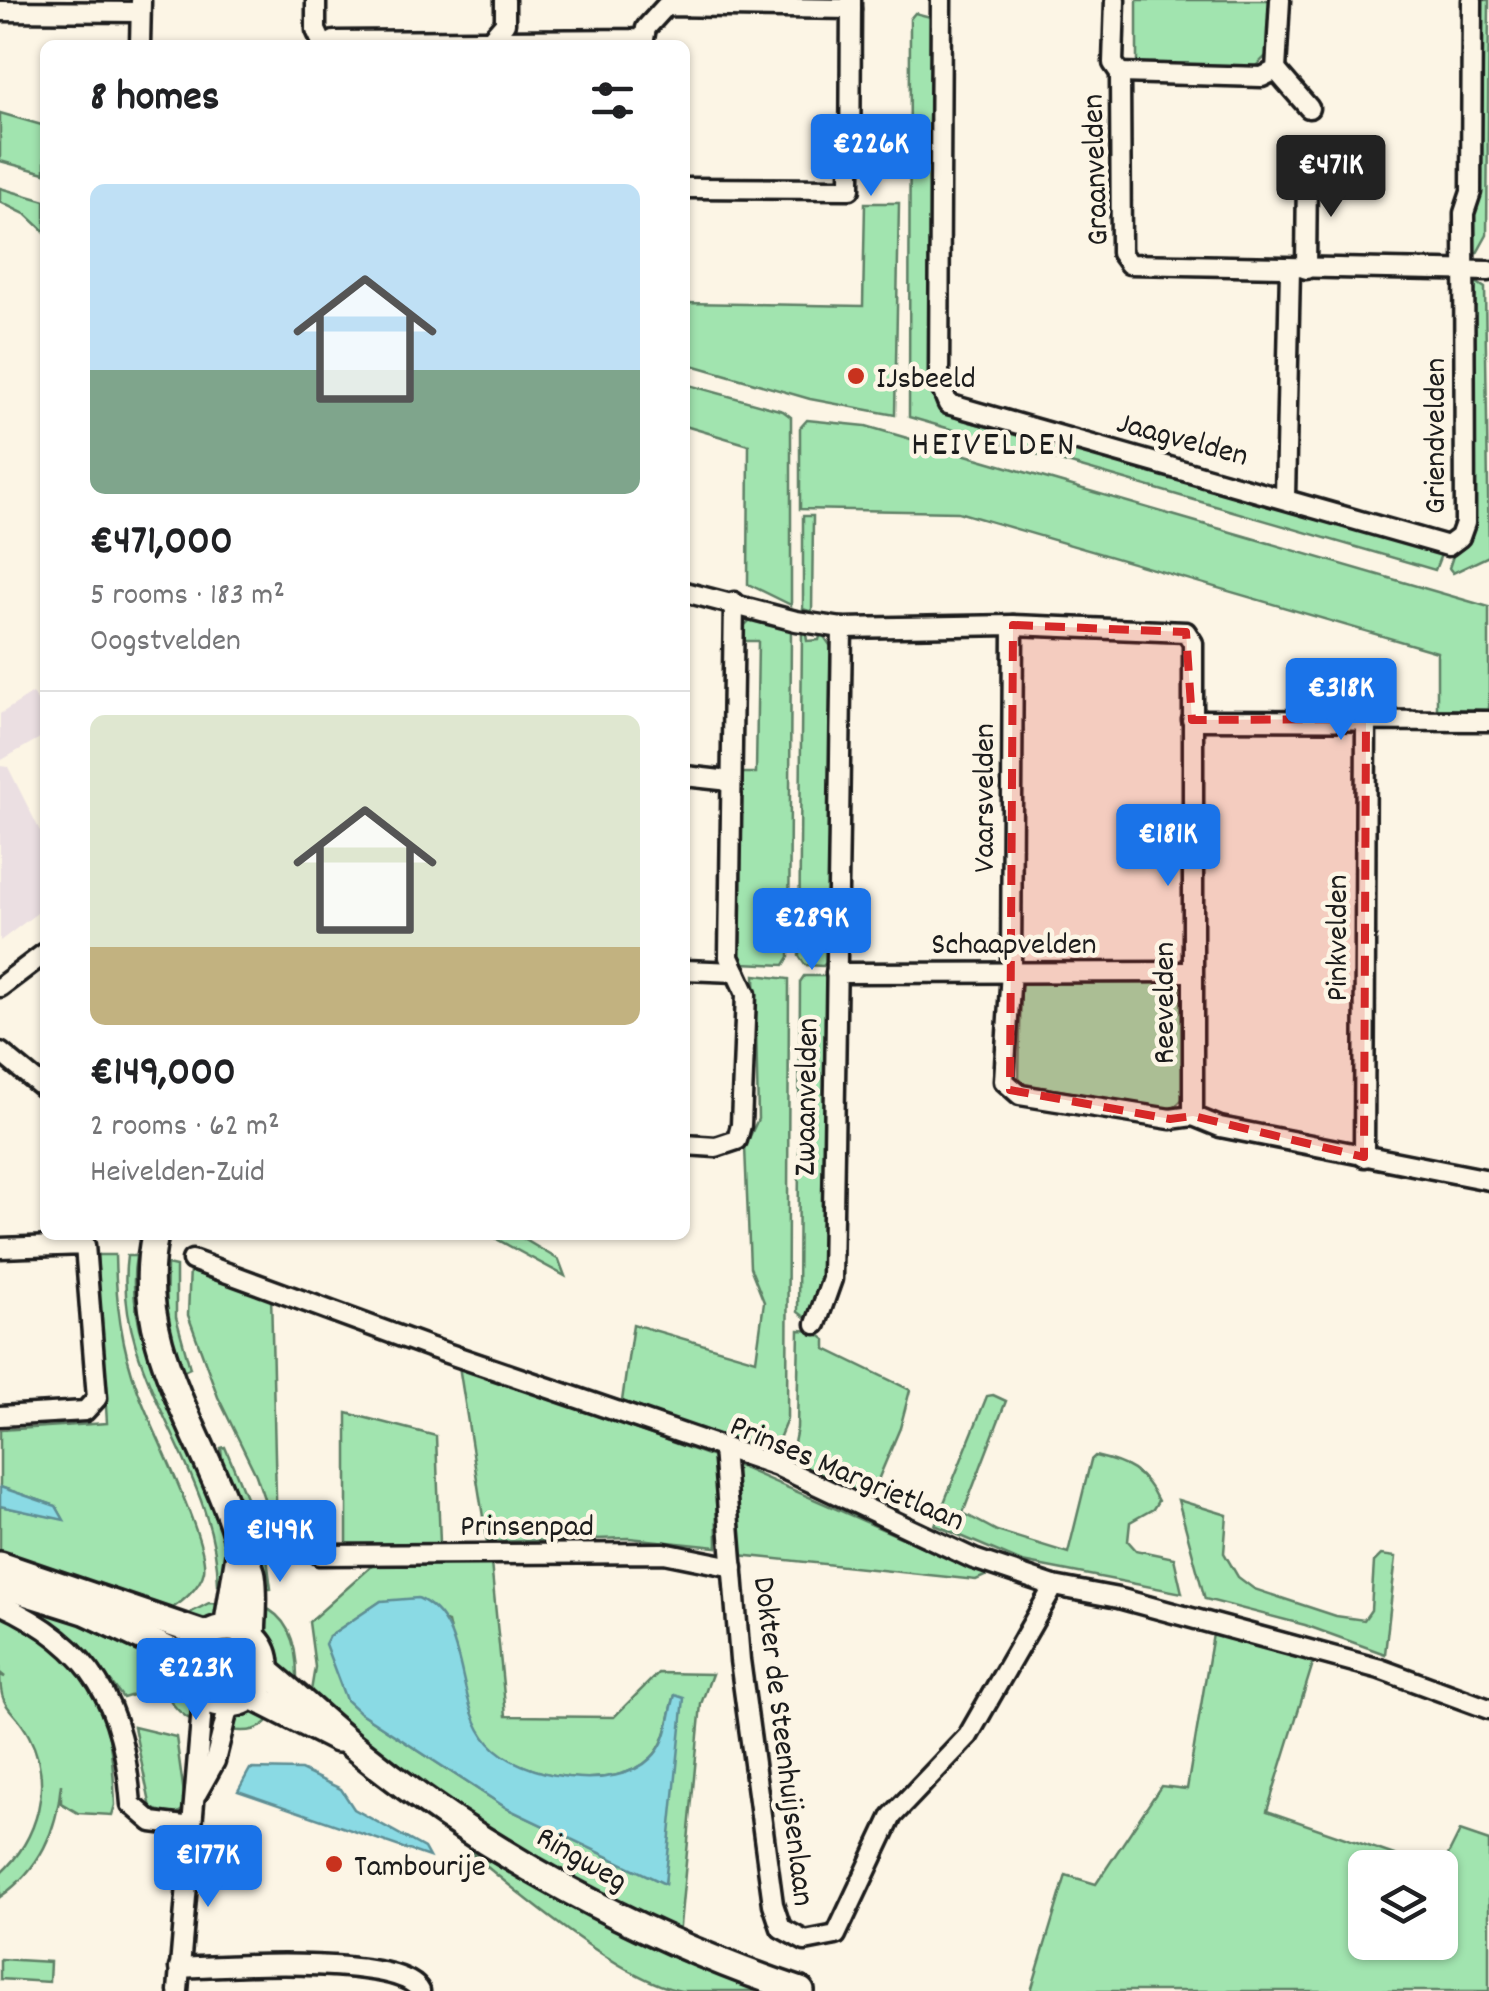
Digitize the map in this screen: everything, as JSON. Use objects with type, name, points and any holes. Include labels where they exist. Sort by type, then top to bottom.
[{"type":"main road","points":[[154,1240],[149,1263],[150,1314],[172,1379],[225,1496],[240,1548],[252,1570],[252,1636],[266,1658],[266,1670],[241,1701],[203,1696],[194,1686],[190,1660]]},
{"type":"main road","points":[[190,1660],[216,1631],[240,1548]]},
{"type":"main road","points":[[0,1566],[216,1631],[252,1636]]},
{"type":"main road","points":[[0,1584],[85,1611],[190,1660]]},
{"type":"main road","name":"Ringweg","points":[[266,1670],[351,1744],[494,1844],[681,1948],[801,1991]]},
{"type":"main road","name":"Ringweg","points":[[241,1701],[351,1744]]},
{"type":"street","points":[[316,0],[316,30],[322,40]]},
{"type":"street","points":[[491,40],[505,23],[505,0]]},
{"type":"street","name":"Jaagvelden","points":[[942,0],[939,382],[948,404],[1284,496],[1308,170]]},
{"type":"street","points":[[1115,0],[1113,63],[1120,73],[1262,78],[1276,70]]},
{"type":"street","points":[[1280,0],[1276,70],[1310,108]]},
{"type":"street","points":[[1463,269],[1464,212],[1471,192],[1472,0]]},
{"type":"street","points":[[648,40],[646,28],[666,6],[850,4],[850,189],[690,188]]},
{"type":"street","points":[[0,11],[140,6],[140,40]]},
{"type":"street","name":"Graanvelden","points":[[1120,73],[1121,253],[1129,264],[1489,271]]},
{"type":"street","name":"Griendvelden","points":[[1284,496],[1448,546],[1460,536],[1464,523],[1463,269]]},
{"type":"street","name":"Reevelden","points":[[690,593],[796,621],[842,628],[1012,625],[1186,632],[1193,643],[1193,1116]]},
{"type":"street","points":[[690,1145],[716,1147],[737,1140],[746,994],[730,958],[734,602]]},
{"type":"street","name":"Vaarsvelden","points":[[1012,625],[1011,971],[1004,1081],[1010,1090],[1170,1120],[1193,1116]]},
{"type":"street","name":"Zwaanvelden","points":[[816,1324],[832,1279],[842,628]]},
{"type":"street","name":"Pinkvelden","points":[[1364,1157],[1366,719]]},
{"type":"street","points":[[1192,720],[1489,721]]},
{"type":"street","points":[[690,777],[730,781]]},
{"type":"street","points":[[0,987],[40,958]]},
{"type":"street","points":[[690,970],[736,972]]},
{"type":"street","name":"Schaapvelden","points":[[836,973],[1192,972]]},
{"type":"street","points":[[0,1052],[40,1086]]},
{"type":"street","points":[[1193,1116],[1220,1126],[1489,1180]]},
{"type":"street","points":[[0,1248],[85,1244],[97,1398],[85,1411],[0,1416]]},
{"type":"street","name":"Prinses Margrietlaan","points":[[192,1260],[788,1470],[974,1559],[1054,1586],[1118,1598],[1380,1670],[1489,1709]]},
{"type":"street","name":"Dokter de Steenhuijsenlaan","points":[[723,1448],[740,1660],[773,1904],[781,1928],[805,1941],[836,1935],[892,1816],[968,1736],[1054,1586]]},
{"type":"street","name":"Prinsenpad","points":[[320,1556],[664,1553],[733,1567]]},
{"type":"street","points":[[0,1604],[63,1639],[103,1685],[128,1763],[131,1804],[152,1822],[192,1827]]},
{"type":"street","points":[[178,1991],[203,1696]]},
{"type":"street","points":[[194,1798],[241,1701]]},
{"type":"street","points":[[179,1968],[318,1964],[404,1977],[420,1991]]},
{"type":"highlighted area","points":[[1013,625],[1186,632],[1192,720],[1366,719],[1364,1157],[1193,1116],[1170,1119],[1010,1090]]},
{"type":"shaded area","points":[[33,693],[40,706],[40,738],[0,761],[0,714]]},
{"type":"shaded area","points":[[0,766],[8,767],[40,831],[40,911],[0,941]]},
{"type":"green space","points":[[1137,0],[1272,0],[1271,51],[1256,66],[1142,68],[1137,65]]},
{"type":"green space","points":[[1477,0],[1489,0],[1487,235],[1477,253],[1472,252]]},
{"type":"green space","points":[[915,13],[934,18],[931,389],[937,407],[959,419],[1442,552],[1435,570],[909,417],[910,19]]},
{"type":"green space","points":[[0,113],[40,125],[40,172],[0,161]]},
{"type":"green space","points":[[0,188],[40,200],[40,227],[27,215],[0,202]]},
{"type":"green space","points":[[865,203],[899,203],[895,415],[810,399],[690,364],[690,303],[863,306]]},
{"type":"green space","points":[[1476,282],[1485,288],[1489,556],[1453,573],[1449,568],[1455,550],[1472,284]]},
{"type":"green space","points":[[690,385],[783,411],[791,417],[791,605],[748,584],[749,445],[690,427]]},
{"type":"green space","points":[[807,420],[866,426],[1489,607],[1489,710],[1437,709],[1437,652],[958,512],[800,509],[800,428]]},
{"type":"green space","points":[[803,516],[813,516],[812,612],[803,609]]},
{"type":"green space","points":[[753,617],[791,627],[789,957],[784,965],[742,963],[738,952],[738,773],[756,773],[758,641],[740,641],[740,630]]},
{"type":"green space","points":[[802,632],[806,633],[807,641],[819,640],[821,632],[832,648],[831,958],[823,966],[805,965],[799,956]]},
{"type":"green space","points":[[755,975],[789,979],[787,1419],[772,1456],[622,1401],[633,1324],[756,1360],[764,1302],[750,1267],[745,1147],[758,1119]]},
{"type":"green space","points":[[804,976],[826,976],[830,982],[828,1274],[812,1314],[806,1318],[798,1312],[800,982]]},
{"type":"green space","points":[[1021,982],[1185,982],[1186,1095],[1172,1110],[1019,1083]]},
{"type":"green space","points":[[498,1240],[525,1240],[559,1260],[565,1276]]},
{"type":"green space","points":[[97,1255],[115,1255],[120,1324],[127,1357],[203,1556],[204,1571],[194,1590],[162,1612],[0,1562],[0,1506],[63,1519],[56,1506],[0,1487],[0,1430],[107,1423]]},
{"type":"green space","points":[[127,1256],[136,1256],[134,1291],[139,1325],[150,1358],[222,1518],[229,1588],[218,1585],[213,1542],[201,1501],[134,1341],[126,1299]]},
{"type":"green space","points":[[167,1265],[176,1267],[176,1317],[190,1368],[181,1372],[166,1319]]},
{"type":"green space","points":[[190,1267],[271,1294],[277,1537],[256,1475],[218,1397],[188,1315]]},
{"type":"green space","points":[[799,1330],[814,1331],[826,1340],[826,1349],[910,1390],[900,1428],[869,1501],[790,1463],[797,1428]]},
{"type":"green space","points":[[459,1366],[716,1458],[717,1547],[629,1538],[487,1542]]},
{"type":"green space","points":[[987,1396],[1006,1401],[963,1513],[997,1531],[1068,1553],[1091,1460],[1095,1456],[1116,1462],[1140,1475],[1158,1501],[1153,1509],[1130,1522],[1128,1541],[1136,1550],[1174,1558],[1182,1593],[1022,1562],[935,1525]]},
{"type":"green space","points":[[347,1413],[436,1436],[440,1543],[347,1546]]},
{"type":"green space","points":[[225,1447],[265,1542],[271,1589],[261,1590],[254,1553],[228,1484],[221,1448]]},
{"type":"green space","points":[[736,1465],[987,1575],[976,1580],[739,1555]]},
{"type":"green space","points":[[1178,1500],[1227,1515],[1224,1553],[1238,1577],[1254,1589],[1336,1616],[1364,1620],[1371,1610],[1374,1562],[1381,1555],[1396,1557],[1385,1654],[1305,1625],[1205,1599]]},
{"type":"green space","points":[[491,1563],[506,1716],[614,1717],[658,1673],[712,1674],[701,1704],[679,1936],[459,1812],[310,1697],[315,1667],[309,1622],[373,1565]],"holes":[[[381,1601],[448,1622],[461,1686],[479,1731],[504,1756],[523,1766],[545,1773],[593,1778],[635,1769],[651,1758],[661,1744],[675,1695],[665,1883],[508,1809],[359,1712],[329,1636]]]},
{"type":"green space","points":[[0,1594],[153,1649],[133,1695],[123,1698],[97,1665],[68,1638]]},
{"type":"green space","points":[[209,1603],[226,1604],[217,1616],[201,1623],[186,1615]]},
{"type":"green space","points":[[261,1606],[286,1626],[294,1645],[297,1677],[292,1684],[272,1647]]},
{"type":"green space","points":[[0,1612],[58,1648],[92,1688],[109,1738],[115,1805],[112,1815],[78,1813],[61,1803],[61,1784],[44,1848],[26,1874],[0,1897],[0,1874],[32,1828],[41,1792],[36,1754],[29,1736],[2,1696],[0,1675],[5,1677],[0,1673]]},
{"type":"green space","points":[[1213,1634],[1314,1660],[1267,1811],[1380,1850],[1348,1850],[1348,1960],[1458,1960],[1458,1850],[1450,1850],[1460,1831],[1489,1841],[1489,1991],[1031,1991],[1066,1875],[1096,1884],[1161,1786],[1187,1789]]},
{"type":"green space","points":[[228,1643],[245,1650],[252,1667],[245,1684],[228,1691],[211,1684],[204,1667],[211,1650]]},
{"type":"green space","points":[[164,1661],[178,1667],[197,1710],[195,1722],[168,1697]]},
{"type":"green space","points":[[260,1710],[274,1714],[254,1730],[229,1730],[240,1717]]},
{"type":"green space","points":[[134,1727],[176,1737],[185,1801],[184,1809],[173,1816],[151,1808]]},
{"type":"green space","points":[[467,1850],[677,1959],[759,1991],[681,1991],[657,1984],[570,1932]]},
{"type":"green space","points":[[0,1959],[50,1962],[49,1982],[0,1979]]},
{"type":"water","points":[[0,1487],[56,1506],[64,1520],[0,1506]]},
{"type":"water","points":[[418,1598],[435,1609],[446,1625],[478,1726],[489,1743],[522,1765],[545,1773],[593,1778],[635,1769],[657,1752],[675,1695],[684,1698],[665,1884],[508,1809],[346,1700],[325,1644],[329,1636],[381,1601]]},
{"type":"water","points":[[250,1769],[301,1770],[341,1789],[354,1809],[424,1848],[429,1857],[238,1791]]},
{"type":"place","name":"IJsbeeld","points":[[856,376]]},
{"type":"place","name":"Tambourije","points":[[334,1864]]},
{"type":"district","name":"HEIVELDEN","points":[[994,442]]}]
